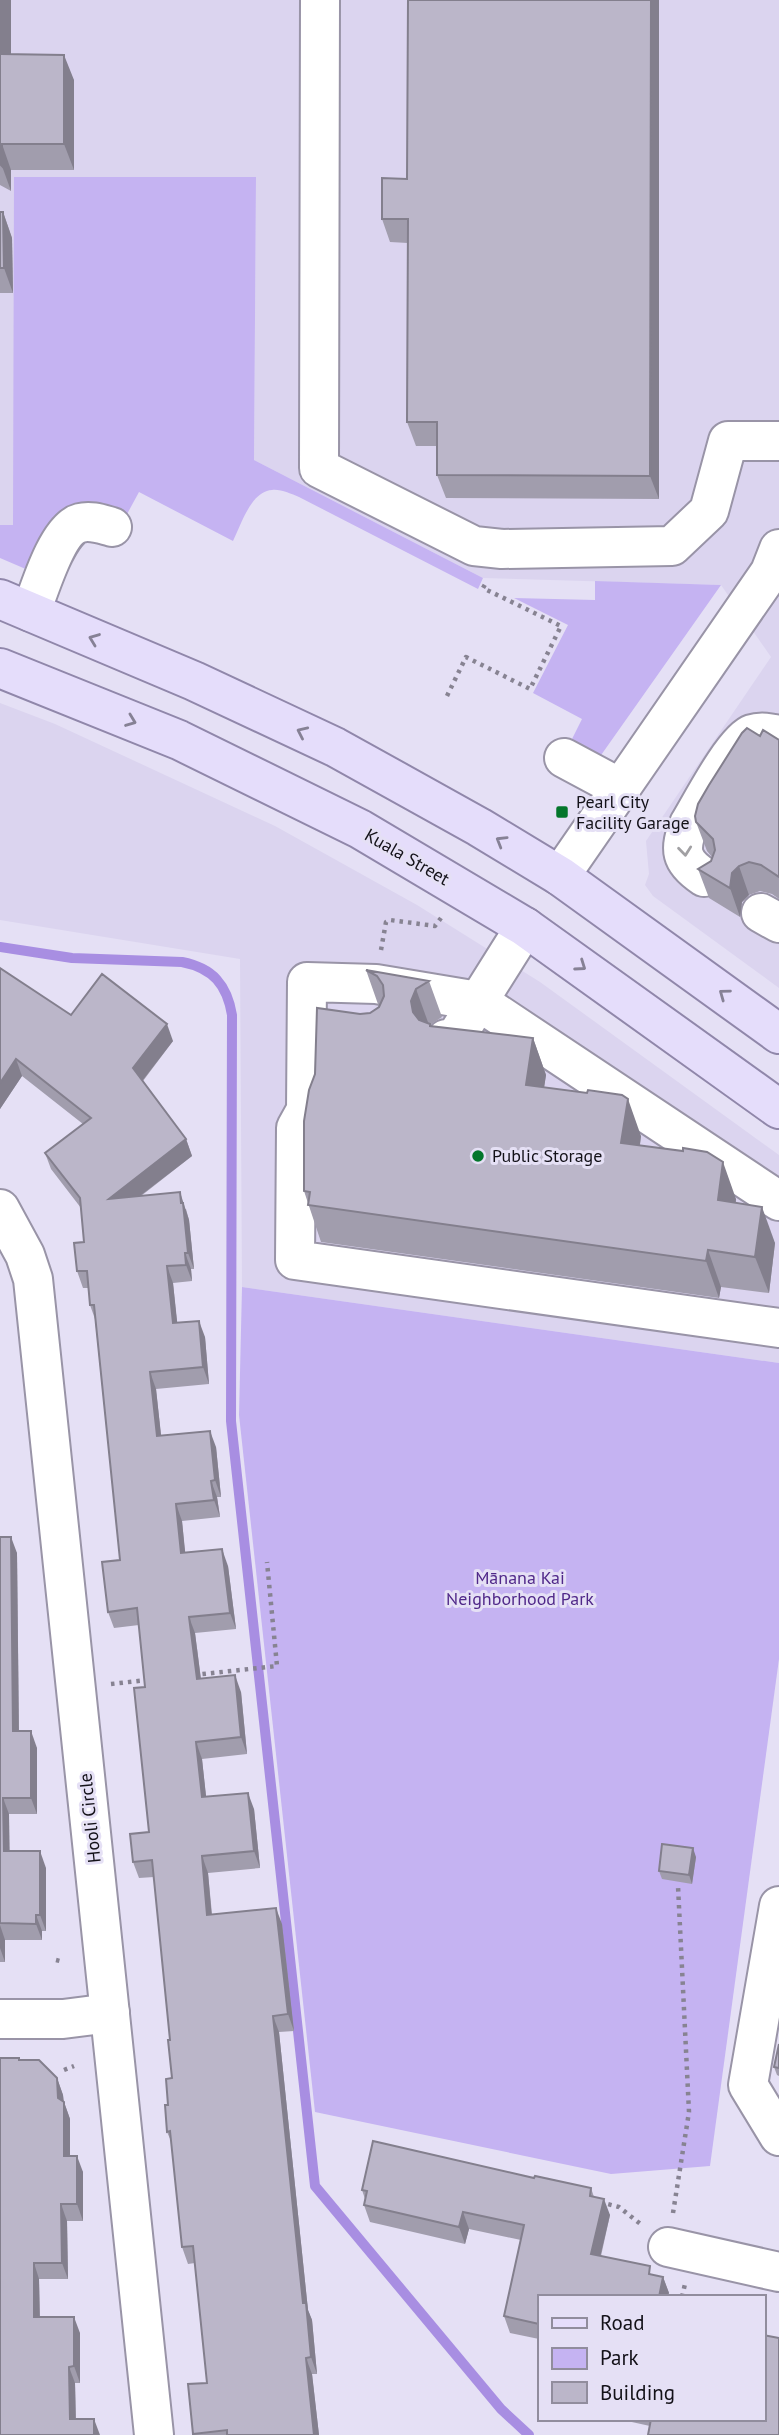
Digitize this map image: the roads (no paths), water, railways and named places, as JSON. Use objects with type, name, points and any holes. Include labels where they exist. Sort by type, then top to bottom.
[{"type":"main road","points":[[15,606],[194,681],[335,747],[560,876],[779,1034]]},
{"type":"main road","name":"Kuala Street","points":[[0,668],[179,740],[309,802],[403,854],[525,927],[779,1109]]},
{"type":"main road","points":[[525,927],[560,876]]},
{"type":"street","points":[[320,0],[319,468],[474,546],[502,549],[672,546],[709,511],[728,441],[779,441]]},
{"type":"street","points":[[15,606],[72,526],[91,521],[112,527]]},
{"type":"street","points":[[560,876],[770,572],[779,548]]},
{"type":"street","points":[[704,877],[690,867],[684,855],[684,837],[689,824],[737,745],[750,735],[765,732],[779,735]]},
{"type":"street","points":[[564,758],[620,788]]},
{"type":"street","points":[[446,1039],[454,1040],[525,927]]},
{"type":"street","points":[[779,1201],[478,1001],[376,984],[307,982],[306,1110],[296,1128],[295,1260],[779,1328]]},
{"type":"street","points":[[307,1019],[348,1025]]},
{"type":"street","name":"Hooli Circle","points":[[0,1209],[12,1227],[33,1279],[154,2435]]},
{"type":"street","points":[[779,1906],[748,2085],[779,2136]]},
{"type":"street","points":[[0,2019],[63,2019],[110,2013]]},
{"type":"street","points":[[669,2240],[779,2272]]},
{"type":"waterway","points":[[0,947],[72,958],[182,962],[202,969],[217,979],[230,1004],[231,1421],[315,2186],[501,2409],[529,2435]]},
{"type":"place","name":"Pearl City Facility Garage","points":[[562,812]]},
{"type":"place","name":"Public Storage","points":[[478,1156]]},
{"type":"park label","name":"Mānana Kai Neighborhood Park","points":[[520,1588]]}]
